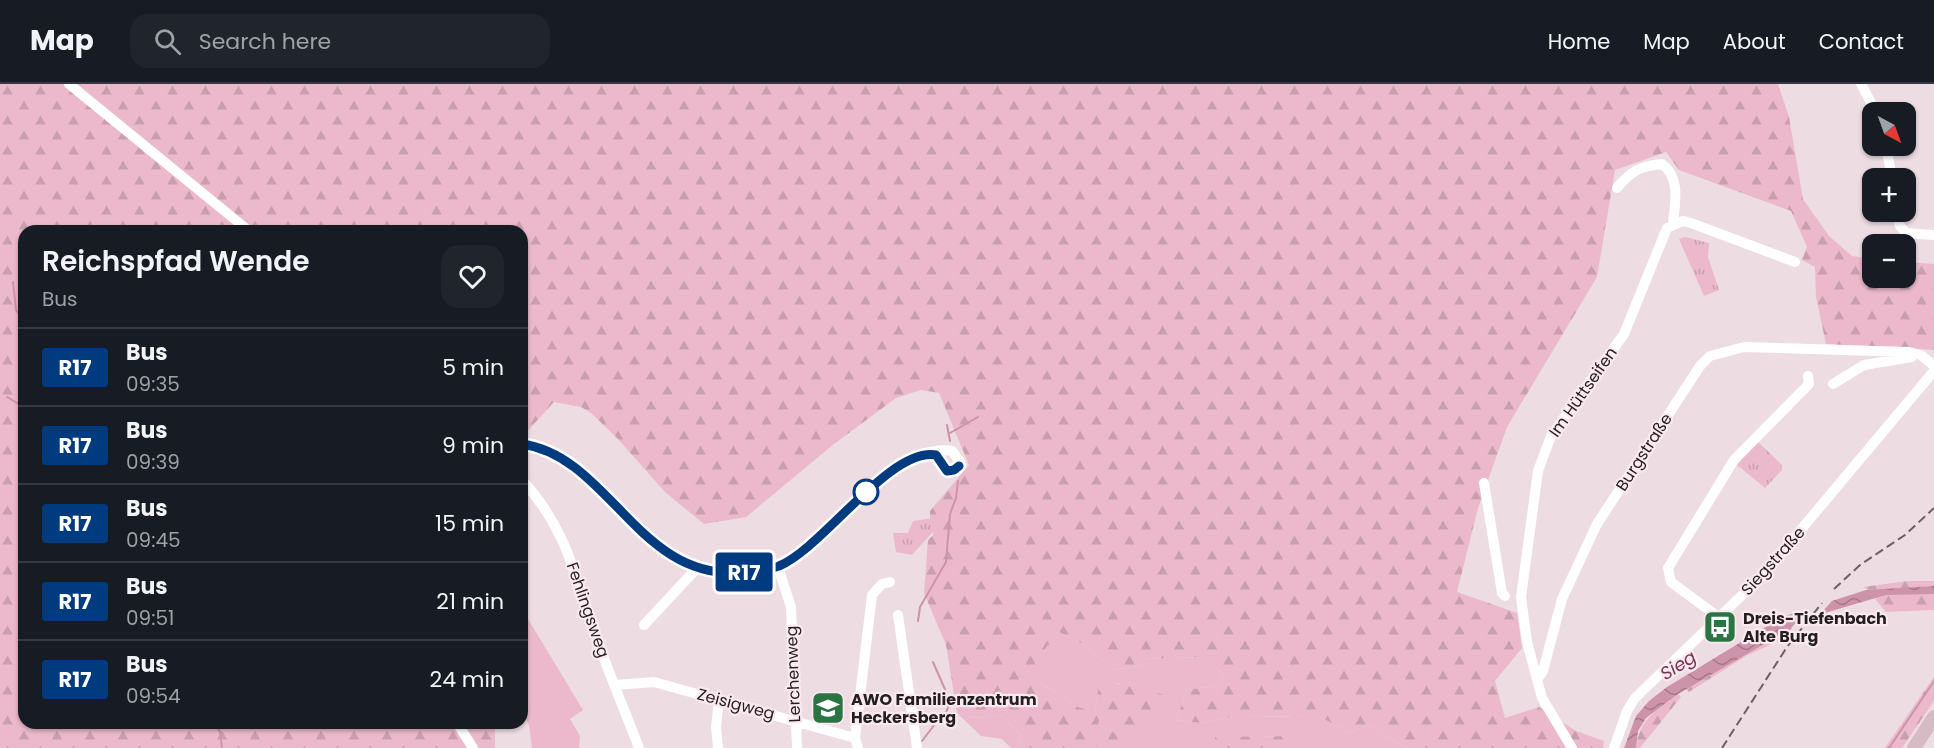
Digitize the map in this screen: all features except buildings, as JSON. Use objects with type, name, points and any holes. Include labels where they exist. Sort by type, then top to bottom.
[{"type":"main road","points":[[1914,748],[1934,717]]},
{"type":"street","points":[[69,84],[242,225]]},
{"type":"street","points":[[1861,84],[1871,102]]},
{"type":"street","name":"Im Hüttseifen","points":[[1538,678],[1527,642],[1521,597],[1538,471],[1551,436],[1623,334],[1662,234],[1673,224],[1676,186],[1673,175],[1662,164],[1643,165],[1630,171],[1617,188]]},
{"type":"street","points":[[1899,222],[1906,233],[1934,235]]},
{"type":"street","points":[[1673,224],[1691,223],[1795,262]]},
{"type":"street","name":"Burgstraße","points":[[1538,678],[1544,671],[1562,599],[1597,524],[1700,366],[1710,356],[1744,346],[1824,347],[1909,352],[1921,355]]},
{"type":"street","points":[[1833,384],[1873,362],[1921,355],[1934,369]]},
{"type":"street","name":"Siegstraße","points":[[1614,748],[1622,723],[1635,698],[1720,619],[1800,532],[1934,369]]},
{"type":"street","points":[[1720,619],[1671,582],[1668,568],[1734,460],[1809,384],[1808,376]]},
{"type":"street","points":[[528,446],[555,454],[570,465],[650,541],[673,557],[698,567],[726,573],[778,567],[808,548],[879,481],[925,454]]},
{"type":"street","points":[[1484,483],[1503,600],[1521,597]]},
{"type":"street","name":"Fehlingsweg","points":[[528,487],[546,509],[566,545],[596,637],[639,748]]},
{"type":"street","points":[[644,625],[698,567]]},
{"type":"street","name":"Lerchenweg","points":[[778,567],[791,607],[797,748]]},
{"type":"street","points":[[857,743],[872,595],[882,584],[890,582]]},
{"type":"street","points":[[898,615],[917,748]]},
{"type":"street","points":[[1538,678],[1542,698],[1572,748]]},
{"type":"street","name":"Zeisigweg","points":[[615,684],[654,682],[795,720],[857,743]]},
{"type":"street","points":[[718,748],[716,727],[719,700]]},
{"type":"street","points":[[461,729],[473,748]]},
{"type":"green space","points":[[0,84],[1778,84],[1789,117],[1803,199],[1829,236],[1852,256],[1862,258],[1862,288],[1916,288],[1916,263],[1934,264],[1934,350],[1826,344],[1816,297],[1815,267],[1802,260],[1807,247],[1791,211],[1679,170],[1666,152],[1615,170],[1597,277],[1507,427],[1478,508],[1457,592],[1517,613],[1522,648],[1495,681],[1505,718],[1539,707],[1576,731],[1604,741],[1603,748],[1407,748],[1368,725],[1350,733],[1320,717],[1234,716],[1201,723],[1176,720],[1187,690],[1220,685],[1223,674],[1205,657],[1143,659],[1143,665],[1114,670],[1085,645],[1059,632],[1035,661],[1034,679],[1078,707],[1095,712],[1098,689],[1105,681],[1166,695],[1135,733],[1100,717],[1098,725],[1120,735],[1120,743],[1089,748],[1017,748],[1022,736],[1001,715],[975,718],[957,713],[946,645],[924,593],[928,540],[933,535],[934,519],[930,519],[930,511],[969,465],[939,393],[921,390],[896,398],[834,444],[746,517],[704,524],[665,492],[618,439],[591,413],[581,407],[554,402],[528,430],[528,225],[18,225],[18,729],[495,729],[495,748],[0,748]]},
{"type":"green space","points":[[1685,237],[1709,243],[1708,257],[1719,290],[1704,296],[1679,239]]},
{"type":"green space","points":[[1757,441],[1782,465],[1782,470],[1765,488],[1737,465]]},
{"type":"green space","points":[[934,518],[940,524],[912,555],[896,552],[893,533],[908,533],[913,521]]},
{"type":"green space","points":[[1908,581],[1934,581],[1934,586],[1871,591],[1863,587]]},
{"type":"green space","points":[[1886,594],[1934,594],[1934,610],[1886,612],[1875,599]]},
{"type":"green space","points":[[528,619],[583,710],[570,719],[580,736],[579,748],[532,748],[529,725]]},
{"type":"green space","points":[[1059,632],[1085,645],[1114,670],[1143,665],[1142,659],[1205,657],[1223,674],[1220,685],[1187,690],[1176,720],[1201,723],[1234,716],[1320,717],[1350,733],[1368,725],[1407,748],[1290,748],[1286,736],[1215,738],[1215,748],[1089,748],[1120,735],[1098,725],[1100,717],[1135,732],[1166,695],[1124,687],[1118,683],[1098,689],[1095,713],[1078,707],[1034,679],[1034,661]]},
{"type":"green space","points":[[1785,632],[1780,640],[1746,656],[1689,692],[1686,689]]},
{"type":"green space","points":[[1934,677],[1934,701],[1902,748],[1885,748]]},
{"type":"green space","points":[[1678,694],[1681,697],[1640,748],[1636,748],[1645,722]]},
{"type":"green space","points":[[957,713],[975,718],[1001,715],[1022,736],[1017,748],[1011,748],[1002,739],[981,736]]},
{"type":"green space","points":[[1287,736],[1290,748],[1215,748],[1215,737]]},
{"type":"water","points":[[1934,586],[1934,594],[1886,595],[1828,612],[1785,632],[1678,694],[1646,718],[1638,731],[1636,748],[1624,748],[1636,716],[1649,701],[1667,687],[1782,617],[1866,590]]},
{"type":"pier","points":[[1832,601],[1813,622],[1794,631],[1791,628],[1811,605]]},
{"type":"waterway","points":[[13,282],[18,313]]},
{"type":"waterway","points":[[7,397],[18,403]]},
{"type":"waterway","points":[[950,433],[978,417]]},
{"type":"waterway","points":[[947,425],[950,441]]},
{"type":"waterway","points":[[918,621],[920,607],[946,562],[950,514],[956,498],[958,481]]},
{"type":"waterway","points":[[933,662],[947,694],[949,705],[945,715],[937,718]]},
{"type":"waterway","points":[[1889,748],[1934,681]]},
{"type":"waterway","points":[[922,741],[935,724]]},
{"type":"waterway","points":[[218,729],[222,748]]},
{"type":"railway","points":[[1834,589],[1860,565],[1905,535],[1934,508]]},
{"type":"railway","points":[[1722,748],[1787,647],[1822,603]]},
{"type":"bus line","name":"R17","points":[[528,445],[555,454],[578,471],[650,541],[673,557],[698,567],[726,573],[778,567],[808,548],[879,481],[925,454],[936,455],[947,471],[959,466]]},
{"type":"place","name":"Dreis-Tiefenbach Alte Burg","points":[[1720,627]]},
{"type":"place","name":"AWO Familienzentrum Heckersberg","points":[[828,708]]},
{"type":"water label","name":"Sieg","points":[[1678,665]]}]
